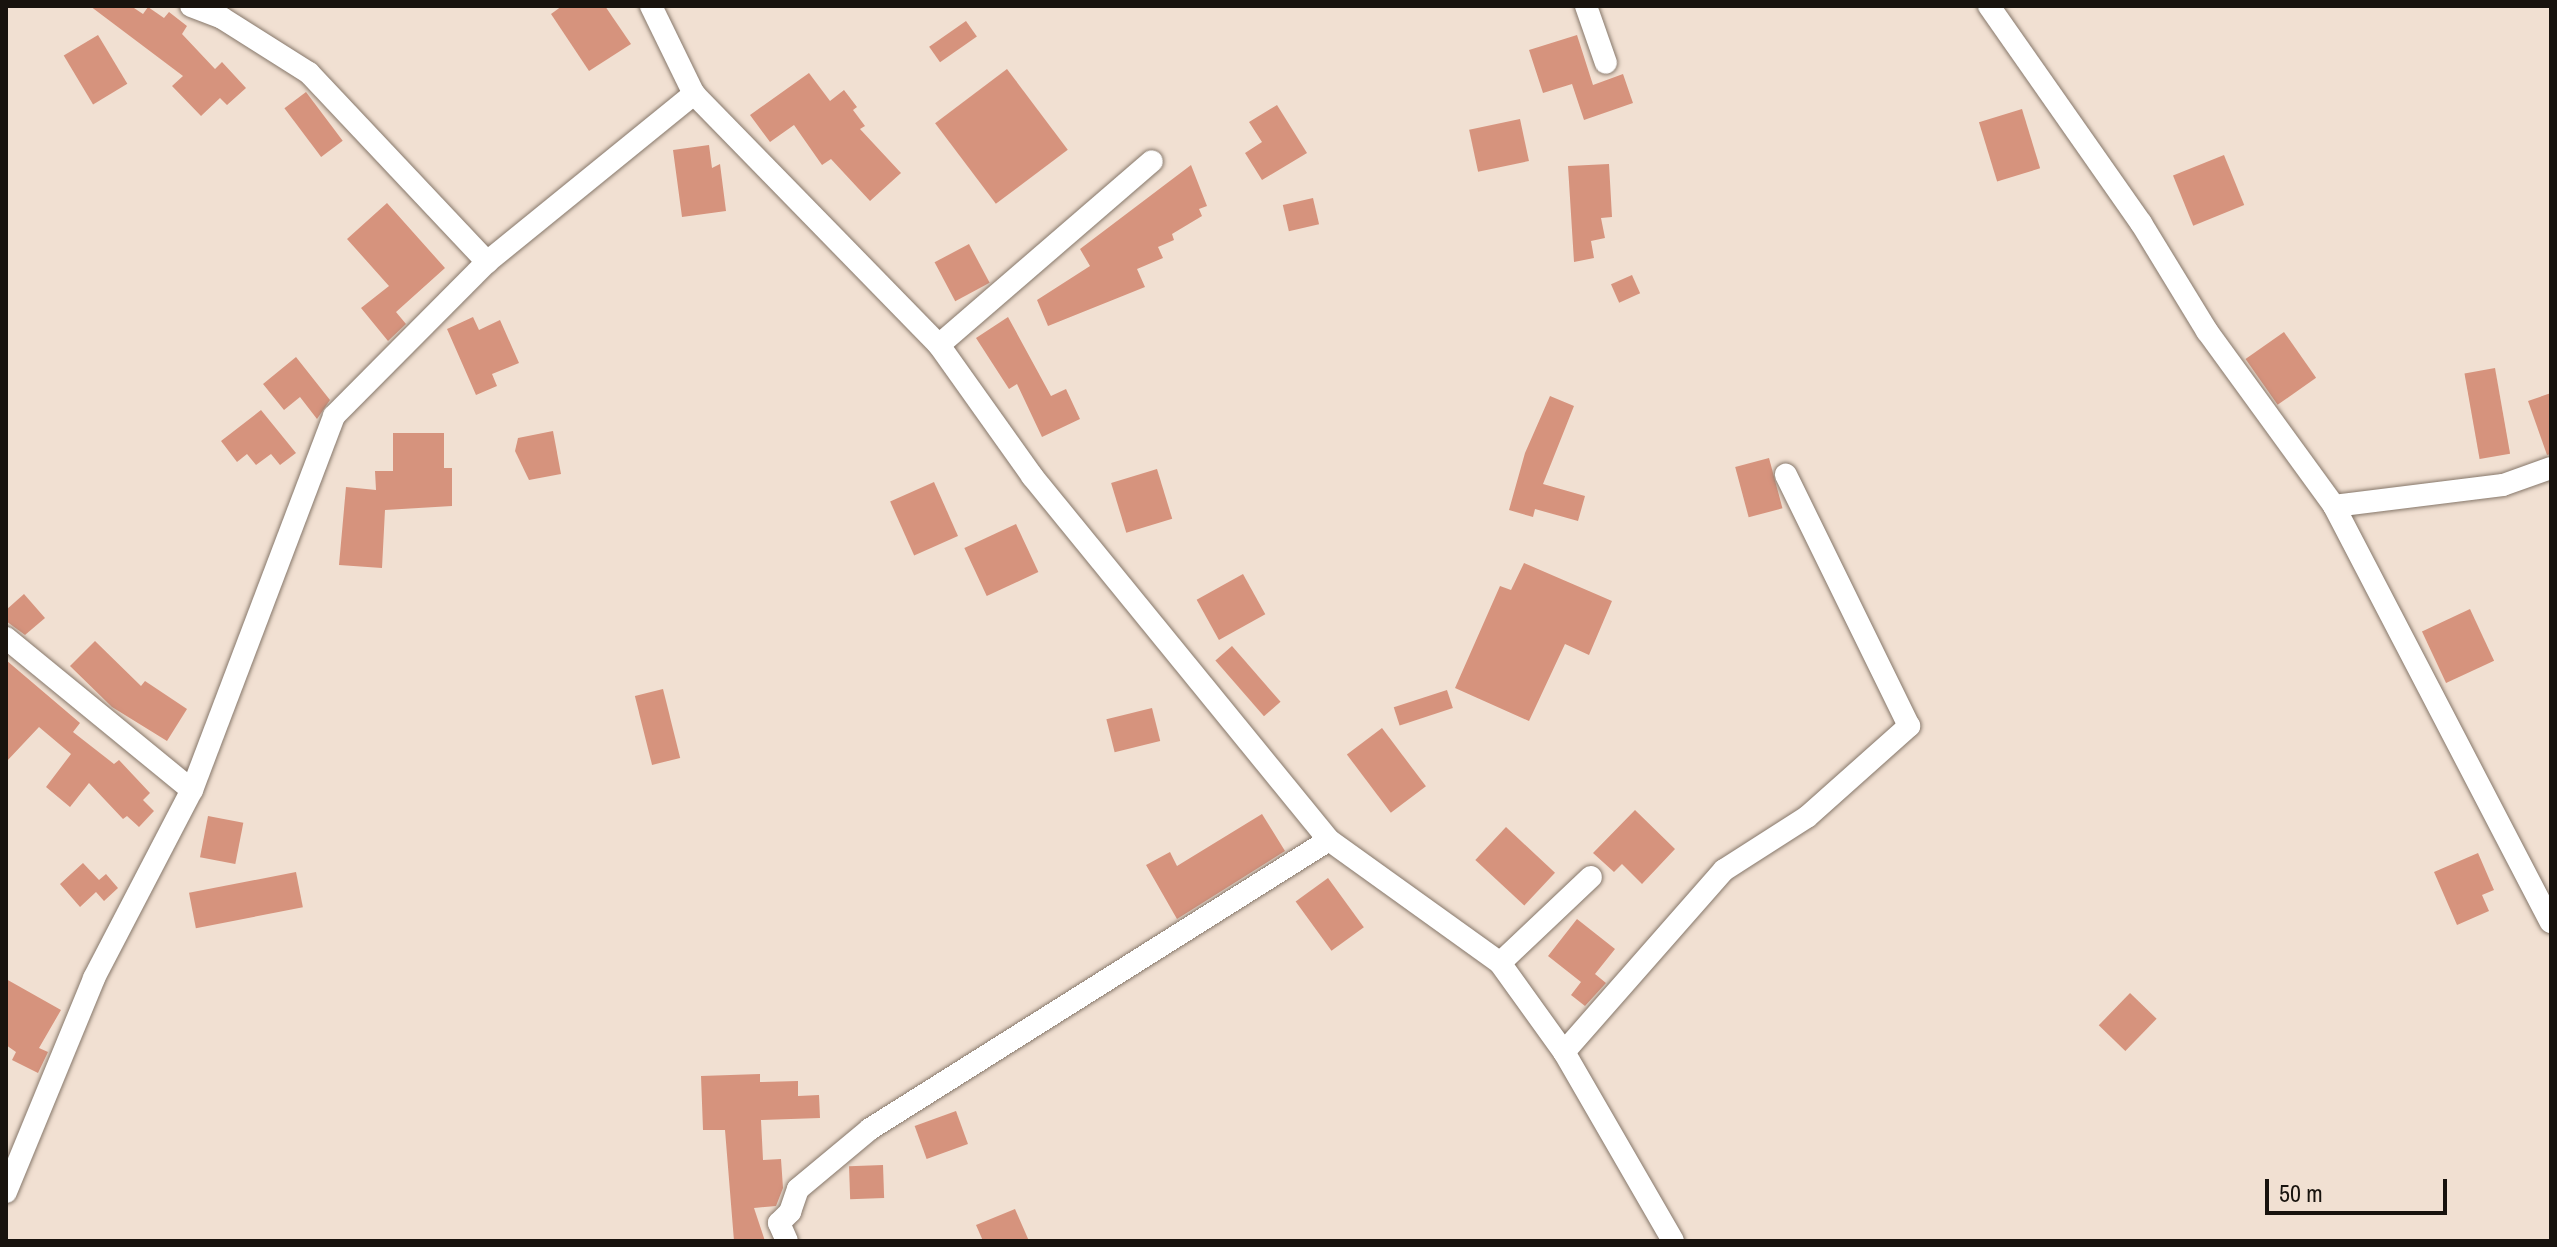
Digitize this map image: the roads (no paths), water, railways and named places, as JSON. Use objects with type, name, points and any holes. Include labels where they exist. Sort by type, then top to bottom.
[{"type":"street","points":[[191,6],[222,18],[309,73],[487,262]]},
{"type":"street","points":[[651,6],[694,94],[939,345],[1032,476],[1329,840],[1500,963],[1564,1052],[1673,1241]]},
{"type":"street","points":[[1586,6],[1606,63]]},
{"type":"street","points":[[1989,6],[2141,223],[2207,331],[2334,506],[2551,922]]},
{"type":"street","points":[[6,1192],[94,978],[192,790],[334,416],[487,262],[694,94]]},
{"type":"street","points":[[939,345],[1152,161]]},
{"type":"street","points":[[2334,506],[2503,485],[2551,468]]},
{"type":"street","points":[[1564,1052],[1724,870],[1807,817],[1909,726],[1786,475]]},
{"type":"street","points":[[6,638],[192,790]]},
{"type":"street","points":[[787,1241],[779,1223],[790,1212],[798,1189],[870,1129],[1329,840]]},
{"type":"street","points":[[1500,963],[1591,877]]}]
